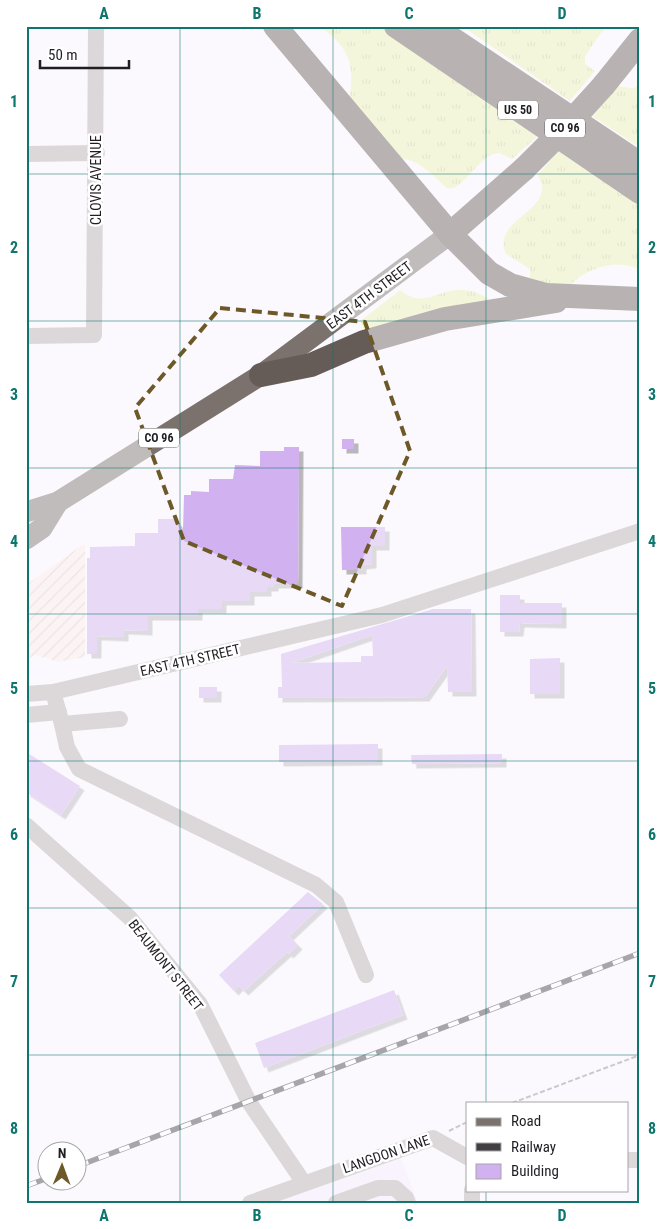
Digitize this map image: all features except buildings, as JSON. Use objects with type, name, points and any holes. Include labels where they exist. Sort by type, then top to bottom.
[{"type":"highway","points":[[275,26],[450,234],[477,262],[500,280],[525,290],[577,297]]},
{"type":"highway","name":"US 50","points":[[396,26],[640,192]]},
{"type":"highway","name":"US 50","points":[[433,26],[640,164]]},
{"type":"highway","name":"EAST 4TH STREET","points":[[450,234],[524,169],[565,128],[604,85],[640,40]]},
{"type":"highway","name":"CO 96","points":[[261,375],[311,365],[364,342],[444,319],[531,307],[577,297],[640,299]]},
{"type":"main road","name":"EAST 4TH STREET","points":[[26,512],[58,502],[261,375],[450,234]]},
{"type":"main road","name":"EAST 4TH STREET","points":[[26,539],[42,528],[58,502]]},
{"type":"street","name":"CLOVIS AVENUE","points":[[26,336],[94,335],[97,153],[96,26]]},
{"type":"street","points":[[26,154],[97,153]]},
{"type":"street","name":"EAST 4TH STREET","points":[[26,694],[53,692],[382,615],[640,531]]},
{"type":"street","points":[[53,692],[67,747],[79,769],[316,885],[336,902],[366,975]]},
{"type":"street","points":[[26,715],[60,718],[120,718]]},
{"type":"street","name":"BEAUMONT STREET","points":[[26,825],[130,918],[200,1004],[249,1102],[304,1183]]},
{"type":"street","points":[[433,1138],[466,1156]]},
{"type":"street","name":"LANGDON LANE","points":[[250,1203],[433,1138]]},
{"type":"street","points":[[336,1203],[378,1188],[395,1188],[406,1198],[408,1203]]},
{"type":"path","points":[[515,1102],[640,1055]]},
{"type":"path","name":"LANGDON LANE","points":[[433,1138],[466,1122]]},
{"type":"highlighted area","points":[[220,308],[365,322],[410,451],[342,606],[184,541],[135,408]]},
{"type":"shaded area","points":[[85,543],[85,657],[58,662],[35,655],[26,660],[26,585]]},
{"type":"shaded area","points":[[398,1150],[418,1203],[250,1203]]},
{"type":"green space","points":[[319,26],[382,26],[537,137],[512,159],[499,153],[492,155],[478,165],[459,185],[447,188],[419,165],[400,159],[349,101],[351,77],[348,58],[338,42]]},
{"type":"green space","points":[[462,26],[606,26],[585,56],[585,64],[595,71],[570,101]]},
{"type":"green space","points":[[640,85],[640,148],[592,116],[618,86],[632,88]]},
{"type":"green space","points":[[558,151],[640,204],[640,270],[621,265],[601,267],[583,275],[568,288],[530,284],[530,269],[506,254],[505,235],[516,221],[537,201],[542,189],[538,175]]},
{"type":"green space","points":[[400,290],[408,296],[424,298],[455,290],[467,290],[480,294],[494,303],[368,336],[360,321]]},
{"type":"railway","points":[[88,1162],[640,953]]},
{"type":"railway","points":[[26,1186],[38,1182]]}]
